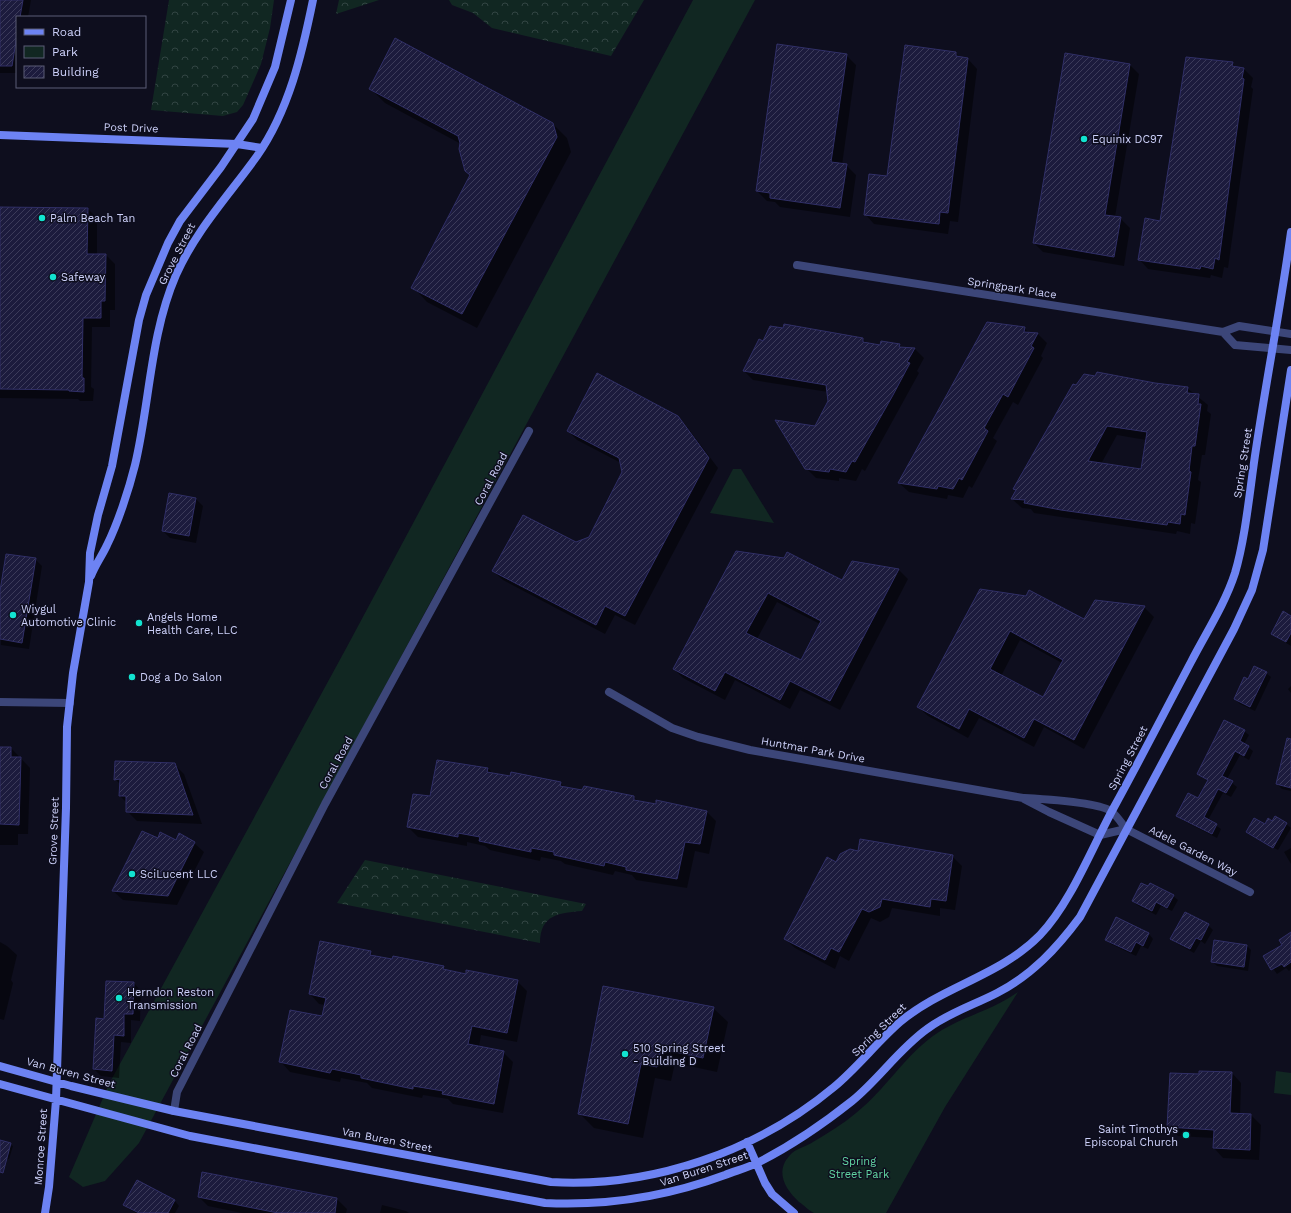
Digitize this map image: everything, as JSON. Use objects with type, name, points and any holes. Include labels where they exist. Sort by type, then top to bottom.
[{"type":"main road","name":"Grove Street","points":[[56,1082],[66,808],[67,727],[74,666],[89,582],[90,553],[98,515],[112,466],[139,320],[146,295],[168,243],[180,221],[221,168],[253,119],[275,67],[291,0]]},
{"type":"main road","name":"Grove Street","points":[[89,582],[107,544],[135,466],[162,318],[177,274],[199,232],[262,148],[284,103],[300,59],[313,0]]},
{"type":"main road","name":"Post Drive","points":[[0,135],[237,144],[262,148]]},
{"type":"main road","name":"Spring Street","points":[[747,1142],[797,1114],[830,1090],[851,1073],[898,1024],[917,1009],[945,992],[996,970],[1022,952],[1042,933],[1059,909],[1100,835],[1212,622],[1236,571],[1291,232]]},
{"type":"main road","points":[[756,1164],[807,1134],[848,1104],[927,1029],[948,1016],[1003,990],[1034,969],[1050,954],[1080,917],[1106,871],[1126,829],[1234,629],[1252,590],[1263,550],[1291,370]]},
{"type":"main road","name":"Van Buren Street","points":[[0,1066],[56,1082],[174,1111],[551,1182],[579,1184],[633,1178],[687,1166],[747,1142],[756,1164],[772,1194],[794,1213]]},
{"type":"main road","name":"Monroe Street","points":[[45,1213],[49,1187],[56,1082]]},
{"type":"main road","name":"Van Buren Street","points":[[0,1084],[190,1136],[545,1203],[596,1204],[651,1196],[709,1181],[756,1164]]},
{"type":"street","name":"Springpark Place","points":[[797,265],[1223,332],[1239,326],[1291,334]]},
{"type":"street","points":[[1223,332],[1235,345],[1291,350]]},
{"type":"street","name":"Coral Road","points":[[174,1111],[177,1092],[313,827],[529,431]]},
{"type":"street","name":"Huntmar Park Drive","points":[[609,692],[672,728],[698,737],[750,750],[1023,798],[1051,799],[1100,808],[1112,812]]},
{"type":"street","points":[[0,702],[70,703]]},
{"type":"street","name":"Huntmar Park Drive","points":[[1023,798],[1049,812],[1100,835]]},
{"type":"street","points":[[1100,835],[1126,829],[1112,812]]},
{"type":"street","name":"Adele Garden Way","points":[[1126,829],[1250,892]]},
{"type":"green space","points":[[169,0],[274,0],[270,28],[261,64],[243,105],[237,112],[223,116],[151,110]]},
{"type":"green space","points":[[339,0],[379,0],[336,14]]},
{"type":"green space","points":[[449,0],[644,0],[611,56],[492,28],[473,13],[452,5]]},
{"type":"green space","points":[[693,0],[755,0],[139,1143],[105,1181],[83,1187],[69,1177],[109,1084],[349,643]]},
{"type":"green space","points":[[733,469],[741,469],[774,523],[710,513]]},
{"type":"green space","points":[[365,860],[586,904],[582,911],[559,914],[547,921],[543,926],[540,943],[337,903]]},
{"type":"green space","name":"Spring Street Park","points":[[1018,992],[945,1107],[886,1213],[814,1213],[794,1197],[785,1185],[782,1172],[783,1166],[792,1153],[830,1132],[856,1113],[876,1094],[912,1054],[933,1036],[943,1029],[1008,999]]},
{"type":"green space","points":[[1276,1071],[1291,1073],[1291,1095],[1274,1093]]},
{"type":"building","points":[[0,0],[23,0],[20,16],[16,16],[16,41],[12,66],[0,66]]},
{"type":"building","points":[[395,38],[553,123],[557,137],[462,314],[411,288],[470,175],[465,171],[459,149],[460,143],[458,136],[369,89]]},
{"type":"building","points":[[777,44],[847,54],[831,162],[847,164],[840,208],[770,198],[770,193],[756,191]]},
{"type":"building","points":[[905,45],[956,52],[956,56],[968,58],[948,213],[940,212],[939,224],[864,215],[869,174],[887,176]]},
{"type":"building","name":"Equinix DC97","points":[[1065,53],[1130,64],[1105,215],[1121,217],[1114,257],[1033,243]]},
{"type":"building","points":[[1186,57],[1233,62],[1232,66],[1244,68],[1242,78],[1244,79],[1219,260],[1215,258],[1213,269],[1201,266],[1200,269],[1138,260],[1145,218],[1160,221]]},
{"type":"building","name":"Safeway","points":[[0,207],[88,208],[87,254],[106,254],[105,301],[101,301],[101,318],[83,318],[82,378],[84,378],[84,392],[69,390],[0,389]]},
{"type":"building","points":[[987,322],[1025,327],[1024,332],[1038,333],[1031,346],[1034,348],[1008,397],[1003,394],[984,428],[988,431],[962,480],[959,478],[953,489],[938,486],[937,489],[898,483]]},
{"type":"building","points":[[784,324],[863,338],[863,342],[880,345],[881,341],[900,344],[899,347],[915,348],[907,362],[910,363],[893,395],[855,462],[852,461],[846,472],[830,469],[829,472],[805,469],[775,420],[815,426],[828,401],[826,385],[743,371],[759,339],[763,341],[770,326],[783,328]]},
{"type":"building","points":[[1097,372],[1155,383],[1188,387],[1187,393],[1199,394],[1198,404],[1201,404],[1195,446],[1192,446],[1189,471],[1191,472],[1185,515],[1181,514],[1180,524],[1168,522],[1167,525],[1061,510],[1024,503],[1025,500],[1011,499],[1016,490],[1013,489],[1073,384],[1076,385],[1084,374],[1095,376]],"holes":[[[1107,426],[1147,432],[1141,469],[1088,461]]]},
{"type":"building","points":[[597,373],[678,416],[709,458],[625,616],[605,606],[596,625],[492,571],[523,515],[576,542],[589,537],[622,472],[619,458],[567,431]]},
{"type":"building","points":[[169,493],[196,498],[189,536],[162,531]]},
{"type":"building","points":[[736,551],[784,558],[787,552],[842,580],[852,561],[899,569],[830,701],[790,681],[780,700],[725,672],[715,691],[673,669]],"holes":[[[768,593],[821,621],[801,660],[746,633]]]},
{"type":"building","name":"Wiygul Automotive Clinic","points":[[6,554],[36,558],[22,643],[0,639],[0,591]]},
{"type":"building","points":[[980,589],[1026,596],[1029,590],[1084,619],[1095,600],[1145,606],[1074,740],[1034,719],[1024,738],[969,709],[959,729],[917,707]],"holes":[[[1010,631],[1063,660],[1043,697],[990,669]]]},
{"type":"building","points":[[1283,611],[1291,616],[1291,633],[1286,642],[1271,634]]},
{"type":"building","points":[[1254,666],[1267,672],[1250,707],[1234,699],[1244,677],[1248,679]]},
{"type":"building","points":[[1224,720],[1245,730],[1240,741],[1249,746],[1244,756],[1235,751],[1222,776],[1233,781],[1226,793],[1218,789],[1204,817],[1217,824],[1212,834],[1176,816],[1188,793],[1198,798],[1208,780],[1197,774]]},
{"type":"building","points":[[1287,738],[1291,739],[1291,788],[1276,784]]},
{"type":"building","points":[[0,747],[11,747],[11,757],[21,757],[19,825],[0,824]]},
{"type":"building","points":[[437,760],[488,768],[487,772],[510,776],[511,772],[561,782],[560,786],[582,790],[584,786],[634,796],[634,800],[656,804],[656,800],[707,811],[700,844],[685,842],[677,879],[626,870],[626,867],[605,862],[604,866],[554,855],[554,852],[531,848],[531,852],[479,841],[480,837],[458,833],[458,837],[407,827],[413,794],[430,796]]},
{"type":"building","points":[[115,761],[175,763],[193,815],[126,812],[126,796],[119,796],[120,779],[114,780]]},
{"type":"building","points":[[1275,816],[1287,823],[1273,848],[1246,832],[1254,818],[1265,824],[1268,818],[1272,821]]},
{"type":"building","points":[[142,831],[158,838],[160,832],[176,840],[179,833],[195,842],[168,896],[112,891]]},
{"type":"building","points":[[860,839],[953,855],[946,901],[931,899],[930,907],[882,899],[880,907],[869,912],[862,909],[839,952],[831,948],[825,960],[784,939],[827,857],[836,862],[840,854],[850,849],[858,851]]},
{"type":"building","points":[[1141,883],[1148,886],[1150,883],[1174,895],[1167,908],[1156,902],[1152,911],[1132,901]]},
{"type":"building","points":[[1185,912],[1209,924],[1201,940],[1196,938],[1190,949],[1170,939]]},
{"type":"building","points":[[1116,917],[1149,933],[1143,946],[1136,942],[1131,952],[1105,940]]},
{"type":"building","points":[[1291,932],[1291,962],[1284,967],[1282,964],[1271,970],[1263,956],[1282,945],[1279,940]]},
{"type":"building","points":[[1214,940],[1247,945],[1244,967],[1211,962]]},
{"type":"building","points":[[320,941],[371,951],[370,955],[392,959],[393,956],[444,966],[443,969],[466,974],[466,970],[518,980],[507,1033],[472,1026],[468,1044],[504,1051],[494,1104],[442,1094],[443,1091],[413,1086],[413,1089],[361,1078],[361,1075],[332,1069],[330,1073],[279,1062],[290,1010],[322,1016],[326,998],[309,994]]},
{"type":"building","points":[[106,981],[134,982],[133,1014],[124,1014],[124,1036],[114,1035],[112,1071],[93,1069],[96,1018],[104,1019]]},
{"type":"building","name":"510 Spring Street - Building D","points":[[603,986],[714,1007],[703,1058],[661,1049],[657,1067],[641,1064],[628,1124],[578,1114]]},
{"type":"building","points":[[1199,1071],[1232,1072],[1230,1113],[1251,1114],[1250,1150],[1213,1148],[1214,1130],[1167,1127],[1170,1073],[1199,1074]]},
{"type":"building","points":[[0,1140],[11,1143],[3,1173],[0,1172]]},
{"type":"building","points":[[202,1172],[337,1198],[335,1213],[278,1213],[198,1197]]},
{"type":"building","points":[[137,1180],[175,1200],[168,1213],[139,1213],[123,1205]]},
{"type":"place","name":"Equinix DC97","points":[[1084,139]]},
{"type":"place","name":"Palm Beach Tan","points":[[42,218]]},
{"type":"place","name":"Safeway","points":[[53,277]]},
{"type":"place","name":"Wiygul Automotive Clinic","points":[[13,615]]},
{"type":"place","name":"Angels Home Health Care, LLC","points":[[139,623]]},
{"type":"place","name":"Dog a Do Salon","points":[[132,677]]},
{"type":"place","name":"SciLucent LLC","points":[[132,874]]},
{"type":"place","name":"Herndon Reston Transmission","points":[[119,998]]},
{"type":"place","name":"510 Spring Street - Building D","points":[[625,1054]]},
{"type":"place","name":"Saint Timothys Episcopal Church","points":[[1186,1135]]}]
